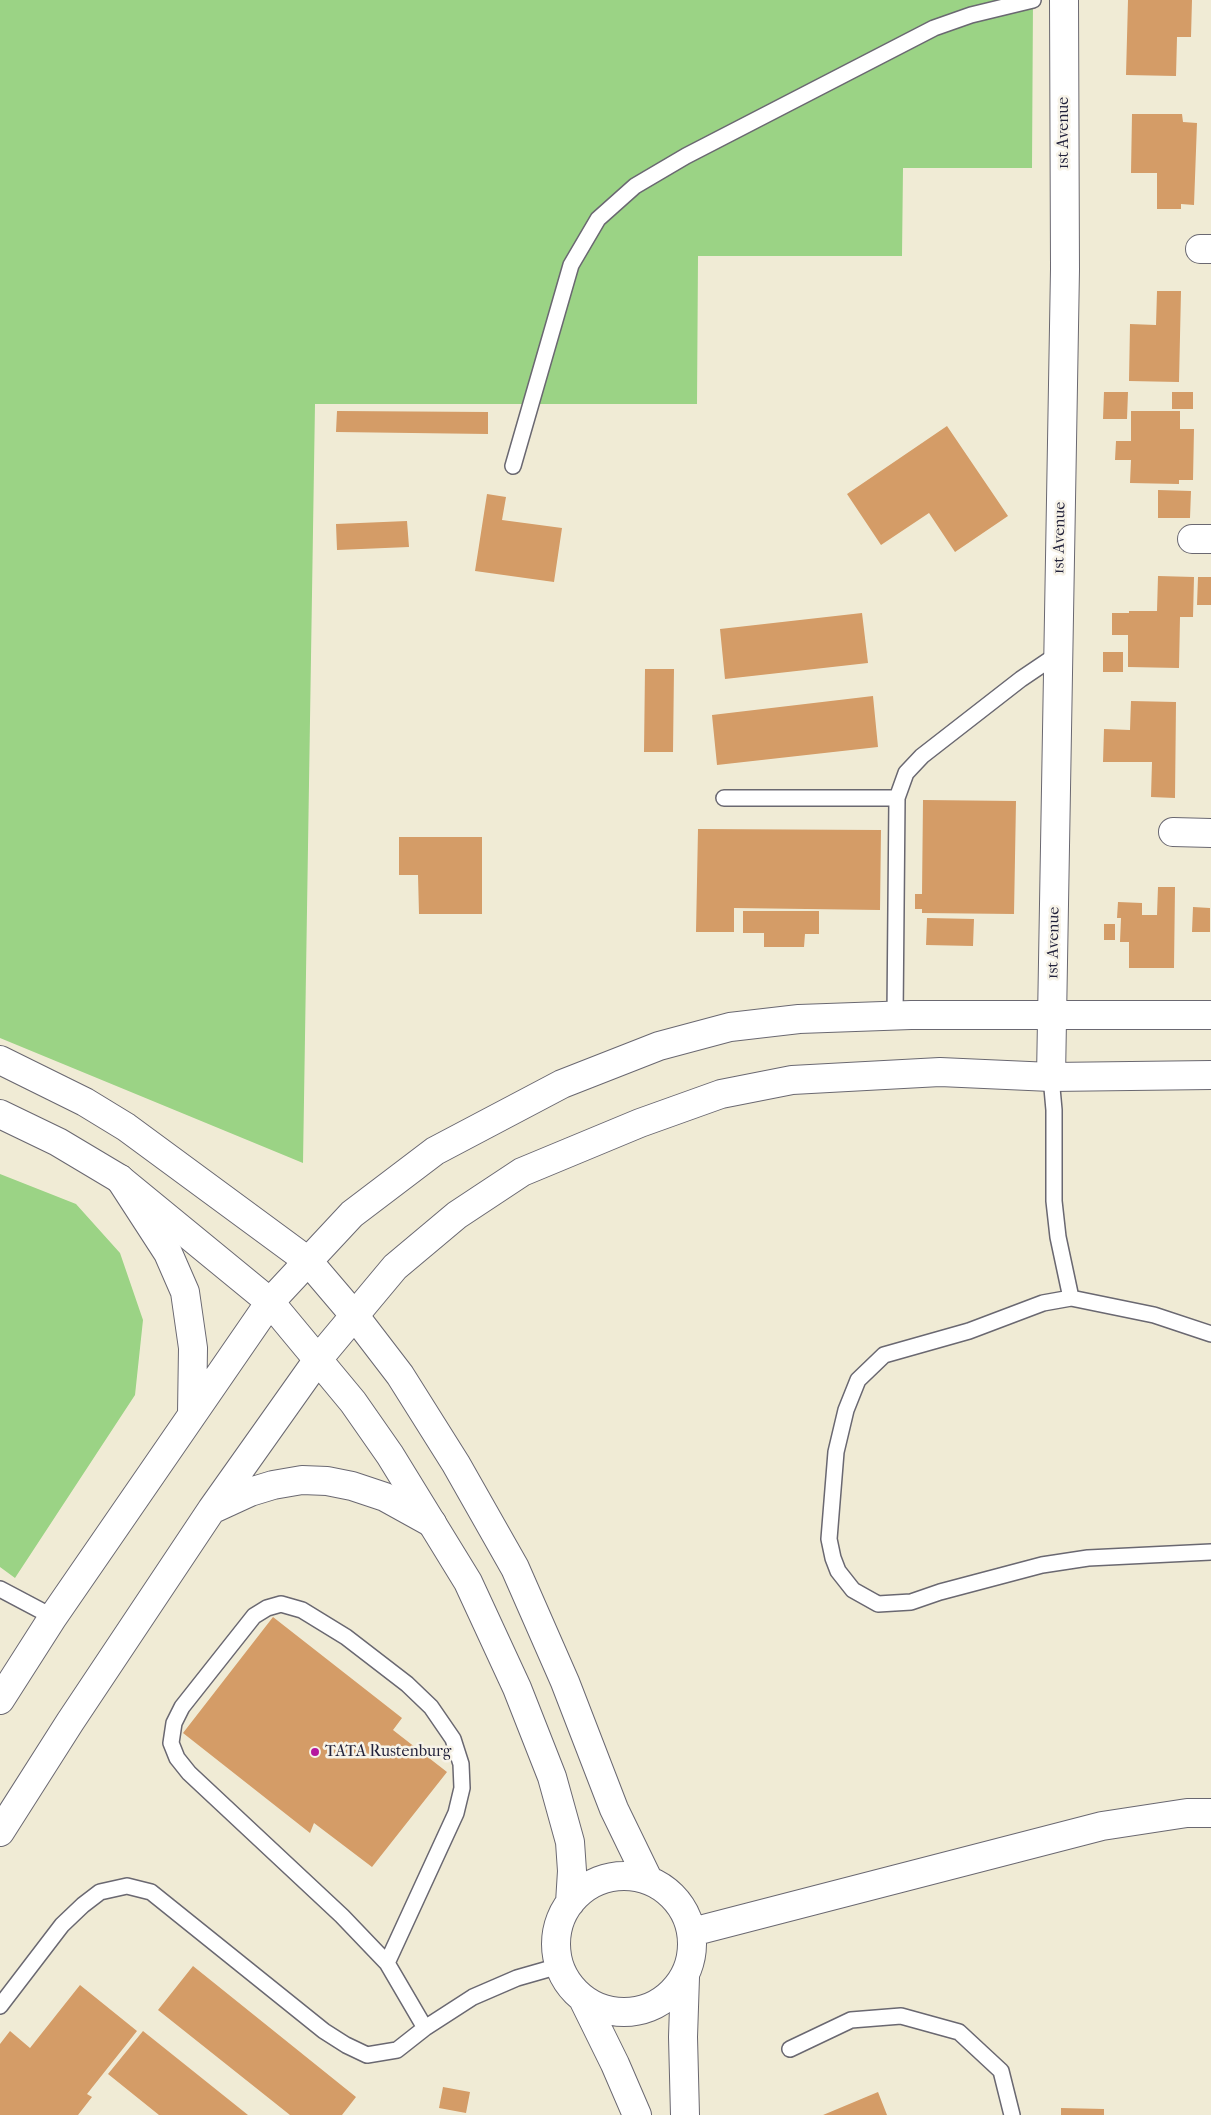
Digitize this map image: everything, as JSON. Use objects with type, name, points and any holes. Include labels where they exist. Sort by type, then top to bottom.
[{"type":"street","name":"1st Avenue","points":[[1051,1077],[1065,269],[1064,0]]},
{"type":"street","points":[[1173,832],[1211,833]]},
{"type":"street","points":[[0,1700],[53,1617],[270,1302],[352,1214],[435,1151],[562,1084],[659,1046],[730,1027],[798,1019],[895,1016],[1211,1015]]},
{"type":"street","points":[[0,1060],[85,1102],[126,1127],[308,1261],[354,1315],[400,1375],[436,1431],[515,1568],[564,1682],[614,1809],[648,1879]]},
{"type":"street","points":[[0,1832],[70,1722],[212,1509],[319,1358],[395,1267],[457,1216],[522,1172],[640,1122],[721,1094],[792,1080],[940,1072],[1051,1077],[1211,1075]]},
{"type":"street","points":[[0,1114],[58,1142],[120,1179],[270,1302],[319,1358],[353,1402],[390,1455],[468,1582],[516,1688],[552,1777],[570,1842],[572,1871],[570,1903]]},
{"type":"street","points":[[120,1179],[168,1254],[185,1292],[193,1348],[192,1413]]},
{"type":"street","points":[[212,1509],[250,1492],[273,1486],[302,1480],[327,1481],[352,1486],[385,1497],[432,1523]]},
{"type":"street","points":[[692,1932],[1102,1826],[1188,1813],[1211,1813]]},
{"type":"street","points":[[685,1978],[670,1995],[657,2004],[650,2008],[628,2013],[606,2011],[584,2000],[569,1986],[559,1966],[556,1944],[557,1936],[560,1922],[570,1903],[585,1887],[605,1878],[627,1875],[648,1879],[669,1891],[684,1909],[692,1932],[692,1955],[685,1978],[683,2054],[685,2115]]},
{"type":"street","points":[[584,2000],[616,2064],[637,2115]]},
{"type":"lane","points":[[513,466],[571,265],[598,220],[635,186],[686,156],[934,28],[971,15],[1033,0]]},
{"type":"lane","points":[[895,1016],[897,798],[906,773],[922,756],[1021,679],[1058,654]]},
{"type":"lane","points":[[724,798],[897,798]]},
{"type":"lane","points":[[1051,1077],[1054,1110],[1055,1210],[1058,1237],[1071,1298]]},
{"type":"lane","points":[[1211,1334],[1154,1315],[1071,1298],[1043,1303],[969,1331],[884,1355],[858,1380],[846,1410],[836,1452],[829,1539],[838,1571],[853,1590],[878,1604],[911,1602],[940,1592],[1042,1565],[1088,1558],[1211,1552]]},
{"type":"lane","points":[[0,1589],[53,1617]]},
{"type":"lane","points":[[387,1963],[456,1813],[462,1788],[461,1764],[453,1739],[431,1707],[407,1684],[346,1637],[302,1610],[282,1604],[267,1608],[254,1616],[182,1707],[174,1724],[171,1743],[177,1758],[201,1785],[342,1916],[387,1963],[425,2028]]},
{"type":"lane","points":[[0,2006],[62,1925],[83,1905],[100,1892],[127,1886],[151,1892],[324,2031],[346,2045],[367,2055],[396,2050],[425,2028],[473,1997],[517,1978],[559,1966]]},
{"type":"lane","points":[[790,2050],[851,2020],[901,2016],[959,2032],[1001,2072],[1012,2115]]},
{"type":"green space","points":[[0,0],[1033,0],[1032,168],[903,168],[902,256],[698,256],[697,404],[315,404],[303,1163],[0,1038]]},
{"type":"green space","points":[[0,1174],[76,1204],[120,1253],[143,1320],[135,1395],[15,1578],[0,1567]]},
{"type":"building","points":[[1128,0],[1192,0],[1191,37],[1177,37],[1176,76],[1126,75]]},
{"type":"building","points":[[1132,114],[1182,114],[1183,122],[1197,123],[1194,205],[1181,204],[1181,209],[1157,209],[1157,173],[1131,173]]},
{"type":"building","points":[[1157,291],[1181,291],[1179,382],[1129,381],[1130,324],[1156,325]]},
{"type":"building","points":[[1104,392],[1128,392],[1127,419],[1103,419]]},
{"type":"building","points":[[1172,392],[1193,392],[1193,409],[1172,409]]},
{"type":"building","points":[[337,411],[488,412],[488,434],[336,432]]},
{"type":"building","points":[[1131,411],[1180,411],[1180,429],[1194,429],[1193,480],[1179,480],[1179,484],[1130,483],[1131,460],[1115,460],[1116,441],[1131,441]]},
{"type":"building","points":[[947,426],[1008,516],[955,552],[929,513],[881,545],[847,494]]},
{"type":"building","points":[[1158,490],[1191,491],[1190,518],[1158,518]]},
{"type":"building","points":[[487,494],[506,497],[502,520],[562,528],[554,582],[475,571]]},
{"type":"building","points":[[407,521],[409,547],[337,550],[336,524]]},
{"type":"building","points":[[1158,576],[1194,577],[1193,617],[1180,617],[1179,668],[1128,667],[1128,635],[1112,635],[1112,613],[1157,611]]},
{"type":"building","points":[[1198,577],[1211,577],[1211,605],[1197,605]]},
{"type":"building","points":[[862,613],[868,663],[725,679],[720,629]]},
{"type":"building","points":[[1103,652],[1123,652],[1123,672],[1103,672]]},
{"type":"building","points":[[645,669],[674,669],[673,752],[644,752]]},
{"type":"building","points":[[873,696],[878,747],[717,765],[712,715]]},
{"type":"building","points":[[1131,701],[1176,702],[1175,798],[1151,797],[1152,762],[1103,762],[1104,729],[1130,730]]},
{"type":"building","points":[[923,800],[1016,801],[1014,914],[922,913],[922,909],[915,909],[915,894],[922,894]]},
{"type":"building","points":[[698,829],[881,830],[880,910],[734,908],[734,932],[696,932]]},
{"type":"building","points":[[399,837],[482,837],[482,914],[419,914],[418,875],[399,875]]},
{"type":"building","points":[[1158,887],[1175,887],[1174,968],[1129,968],[1129,942],[1120,942],[1121,918],[1117,918],[1118,902],[1142,903],[1142,915],[1157,915]]},
{"type":"building","points":[[1193,907],[1210,908],[1210,932],[1192,932]]},
{"type":"building","points":[[743,911],[819,911],[819,934],[805,934],[804,947],[764,947],[764,933],[743,933]]},
{"type":"building","points":[[927,918],[974,919],[973,946],[926,945]]},
{"type":"building","points":[[1104,924],[1115,924],[1115,940],[1104,940]]},
{"type":"building","name":"TATA Rustenburg","points":[[273,1617],[402,1718],[393,1730],[447,1772],[372,1867],[314,1823],[310,1833],[183,1733]]},
{"type":"building","points":[[193,1966],[356,2097],[342,2115],[290,2115],[158,2010]]},
{"type":"building","points":[[80,1985],[137,2031],[87,2094],[92,2097],[78,2115],[0,2115],[0,2044],[10,2031],[30,2048]]},
{"type":"building","points":[[143,2031],[248,2115],[159,2115],[108,2074]]},
{"type":"building","points":[[443,2087],[470,2092],[466,2113],[439,2108]]},
{"type":"building","points":[[878,2092],[887,2115],[823,2115]]},
{"type":"building","points":[[1061,2108],[1104,2109],[1104,2115],[1061,2115]]},
{"type":"place","name":"TATA Rustenburg","points":[[315,1752]]}]
